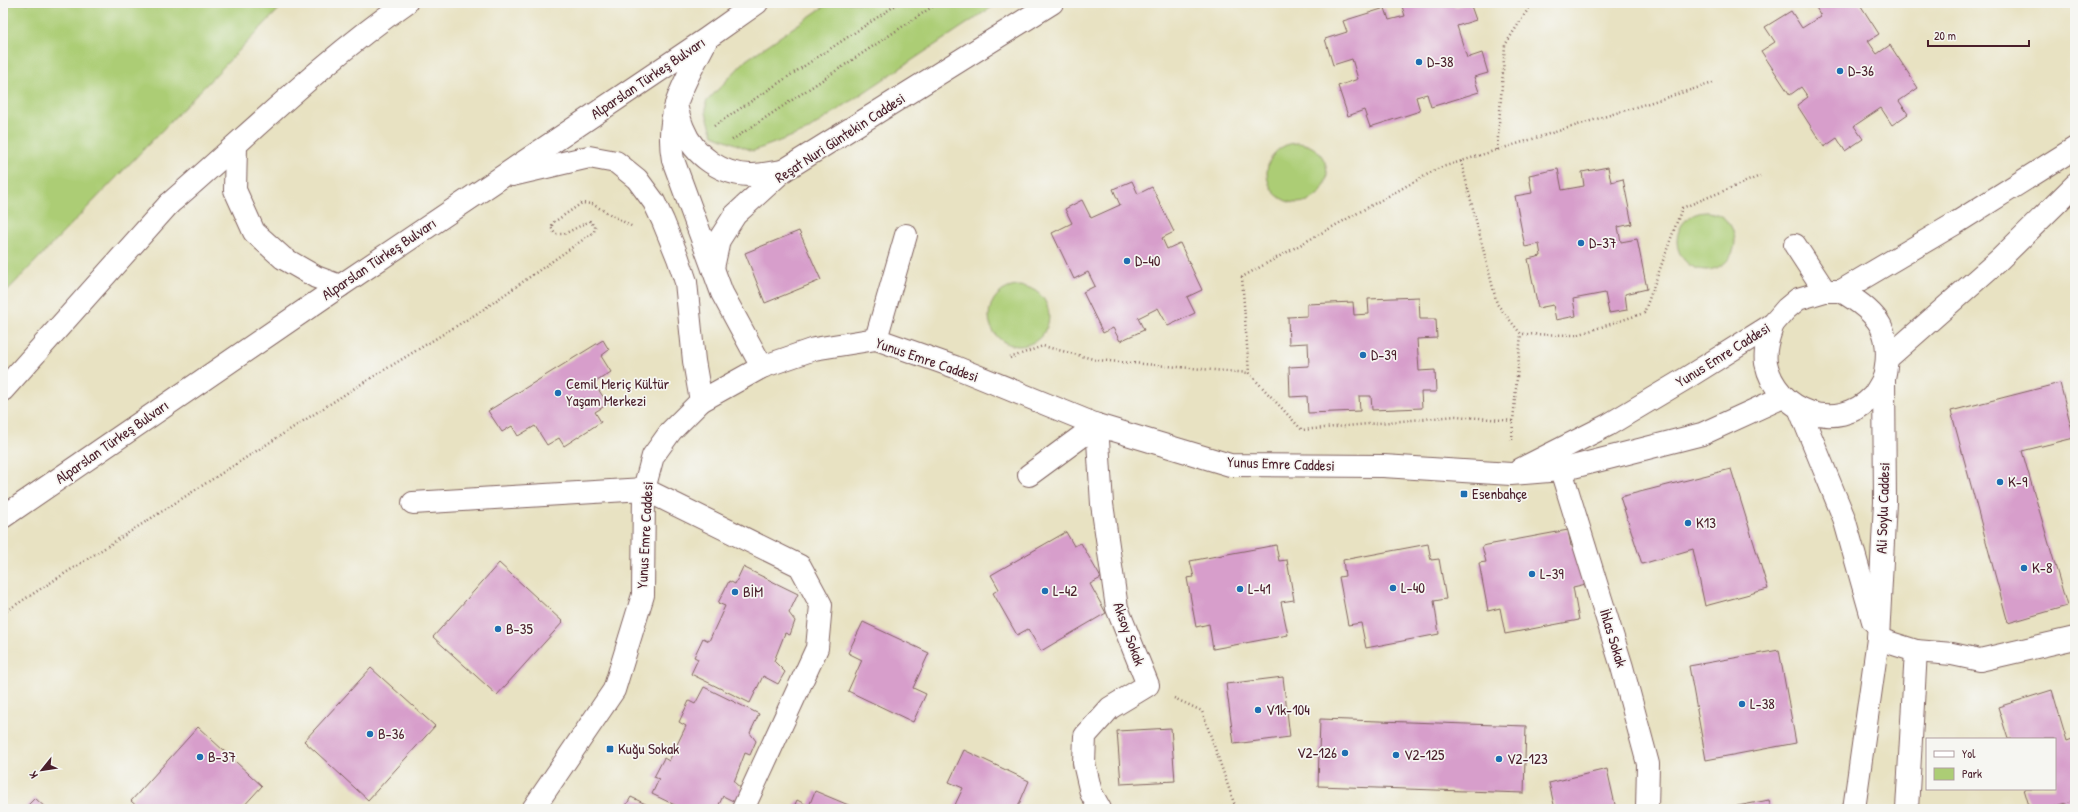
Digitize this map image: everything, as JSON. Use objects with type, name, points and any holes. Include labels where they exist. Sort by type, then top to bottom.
[{"type":"street","points":[[3,390],[168,204],[327,65],[386,17],[406,3]]},
{"type":"street","name":"Alparslan Türkeş Bulvarı","points":[[3,517],[340,286],[706,40],[757,3]]},
{"type":"street","name":"Reşat Nuri Güntekin Caddesi","points":[[713,268],[719,240],[735,215],[783,171],[1052,3]]},
{"type":"street","points":[[706,40],[675,102],[670,143],[673,160],[722,293],[762,367]]},
{"type":"street","points":[[675,102],[683,129],[704,158],[728,171],[752,175],[783,171]]},
{"type":"street","points":[[236,146],[236,190],[254,232],[282,258],[316,277],[340,286]]},
{"type":"street","name":"Yunus Emre Caddesi","points":[[1511,474],[1608,426],[1773,324],[1786,308],[1798,299],[1833,291],[1956,223],[2075,148]]},
{"type":"street","points":[[498,179],[589,157],[616,162],[637,179],[654,202],[678,258],[686,282],[694,360],[702,401]]},
{"type":"street","points":[[1773,324],[1767,342],[1766,362],[1772,381],[1791,403],[1816,415],[1837,415],[1857,408],[1873,396],[1887,368],[2075,184]]},
{"type":"street","points":[[876,339],[906,235]]},
{"type":"street","points":[[1795,245],[1833,291],[1862,303],[1877,318],[1886,337],[1887,368]]},
{"type":"street","name":"Yunus Emre Caddesi","points":[[533,809],[614,690],[643,595],[644,489],[653,456],[671,431],[702,401],[762,367],[814,349],[876,339],[969,373],[1097,425],[1230,465],[1383,466],[1511,474],[1561,470],[1702,434],[1791,403]]},
{"type":"street","name":"Ali Soylu Caddesi","points":[[1854,809],[1878,639],[1885,502],[1887,368]]},
{"type":"street","name":"Ali Soylu Caddesi","points":[[1791,403],[1844,518],[1878,639]]},
{"type":"street","points":[[1029,475],[1097,425]]},
{"type":"street","name":"Aksoy Sokak","points":[[1097,425],[1102,504],[1116,608],[1148,685],[1110,708],[1085,736],[1084,763],[1091,793],[1100,809]]},
{"type":"street","name":"İhlas Sokak","points":[[1561,470],[1622,667],[1648,764],[1648,809]]},
{"type":"street","points":[[414,503],[644,489],[800,566],[821,606],[817,648],[743,809]]},
{"type":"street","points":[[1878,639],[1916,651],[1952,654],[1980,660],[2075,638]]},
{"type":"street","points":[[1907,809],[1916,651]]},
{"type":"path","points":[[691,142],[900,3]]},
{"type":"path","points":[[704,158],[938,3]]},
{"type":"path","points":[[1497,150],[1505,45],[1532,3]]},
{"type":"path","points":[[1513,421],[1456,416],[1302,430],[1249,373],[1242,277],[1439,168],[1713,83]]},
{"type":"path","points":[[1461,161],[1497,304],[1521,334],[1513,421],[1511,474]]},
{"type":"path","points":[[1521,334],[1577,335],[1644,313],[1682,208],[1760,176]]},
{"type":"path","points":[[3,613],[352,391],[481,311],[594,232],[595,227],[590,222],[564,234],[555,234],[551,227],[554,222],[582,204],[592,204],[641,232],[663,221]]},
{"type":"path","points":[[969,373],[1043,346],[1097,360],[1249,373]]},
{"type":"path","points":[[1148,685],[1202,711],[1234,803],[1240,809]]},
{"type":"green space","points":[[3,3],[285,3],[3,295]]},
{"type":"green space","points":[[829,3],[998,3],[806,131],[753,151],[713,135],[706,113],[706,102],[746,60]]},
{"type":"green space","points":[[1291,143],[1303,143],[1314,148],[1322,156],[1327,167],[1325,185],[1314,198],[1303,203],[1291,203],[1280,198],[1272,190],[1267,179],[1267,167],[1272,156],[1280,148]]},
{"type":"green space","points":[[1706,212],[1717,214],[1730,225],[1733,230],[1735,241],[1733,252],[1722,265],[1717,268],[1706,270],[1695,268],[1682,257],[1679,252],[1677,241],[1679,230],[1690,217],[1695,214]]},
{"type":"green space","points":[[1019,286],[1036,291],[1044,299],[1049,316],[1044,333],[1036,341],[1019,346],[1002,341],[994,333],[989,316],[994,299],[1002,291]]},
{"type":"building","name":"D-38","points":[[1401,3],[1453,3],[1455,7],[1470,3],[1476,20],[1457,26],[1467,58],[1482,53],[1488,73],[1474,77],[1479,92],[1431,107],[1427,94],[1416,97],[1420,111],[1370,127],[1364,110],[1348,116],[1338,86],[1358,79],[1352,59],[1333,65],[1325,39],[1347,32],[1343,21],[1385,8],[1389,20],[1405,16]]},
{"type":"building","name":"D-36","points":[[1859,3],[1879,34],[1868,41],[1877,54],[1890,45],[1918,88],[1899,101],[1908,114],[1892,125],[1881,108],[1854,126],[1863,139],[1845,151],[1837,138],[1824,147],[1797,105],[1808,97],[1801,87],[1790,95],[1761,51],[1775,42],[1765,27],[1791,11],[1802,28],[1821,16],[1814,4]]},
{"type":"building","name":"D-37","points":[[1608,167],[1611,182],[1623,179],[1632,224],[1618,227],[1621,242],[1637,239],[1647,289],[1625,294],[1627,310],[1609,313],[1605,293],[1573,299],[1576,316],[1556,320],[1553,305],[1538,308],[1528,259],[1541,256],[1539,244],[1525,247],[1515,196],[1532,193],[1529,175],[1558,169],[1562,190],[1584,186],[1582,172]]},
{"type":"building","name":"D-40","points":[[1132,181],[1138,194],[1152,187],[1174,232],[1162,238],[1167,249],[1180,243],[1202,290],[1187,297],[1195,313],[1168,326],[1158,308],[1138,318],[1144,330],[1120,341],[1113,328],[1103,333],[1083,292],[1095,286],[1088,272],[1074,279],[1052,233],[1072,223],[1065,209],[1082,200],[1091,218],[1120,205],[1113,189]]},
{"type":"building","points":[[799,231],[821,280],[765,303],[745,253]]},
{"type":"building","name":"D-39","points":[[1419,297],[1420,319],[1436,319],[1437,338],[1417,339],[1419,371],[1435,370],[1436,392],[1421,392],[1422,408],[1372,410],[1371,396],[1359,396],[1360,411],[1308,413],[1307,396],[1290,397],[1289,367],[1309,366],[1308,343],[1289,344],[1288,317],[1307,316],[1307,304],[1353,302],[1354,315],[1369,314],[1368,299]]},
{"type":"building","name":"Cemil Meriç Kültür Yaşam Merkezi","points":[[603,340],[609,350],[601,356],[611,372],[594,383],[608,404],[595,412],[601,422],[564,446],[559,438],[547,445],[535,426],[518,436],[512,426],[502,432],[488,411]]},
{"type":"building","name":"K-9","points":[[2060,383],[2074,438],[2022,451],[2067,606],[2008,623],[1951,411]]},
{"type":"building","name":"K13","points":[[1731,469],[1768,589],[1705,606],[1693,549],[1642,564],[1620,497]]},
{"type":"building","name":"L-39","points":[[1568,530],[1571,546],[1579,545],[1586,584],[1573,587],[1579,620],[1505,634],[1500,608],[1488,611],[1479,563],[1486,562],[1482,546]]},
{"type":"building","name":"L-42","points":[[1066,532],[1074,546],[1081,543],[1101,578],[1090,584],[1106,613],[1041,651],[1028,629],[1017,635],[993,593],[999,589],[991,575]]},
{"type":"building","name":"L-40","points":[[1428,544],[1431,560],[1439,559],[1446,599],[1434,601],[1439,634],[1366,648],[1361,623],[1348,625],[1339,577],[1345,576],[1343,560]]},
{"type":"building","name":"L-41","points":[[1276,545],[1279,561],[1287,560],[1294,600],[1281,602],[1288,635],[1213,649],[1209,624],[1196,627],[1187,578],[1194,577],[1190,561]]},
{"type":"building","name":"B-35","points":[[499,563],[563,622],[497,695],[433,637]]},
{"type":"building","points":[[743,567],[798,594],[789,613],[795,621],[790,635],[785,633],[774,661],[785,672],[778,684],[763,676],[750,703],[691,674],[698,659],[694,657],[703,638],[709,641],[725,606],[718,603],[729,581],[735,584]]},
{"type":"building","points":[[863,622],[929,653],[913,688],[926,694],[913,722],[848,691],[862,660],[848,653]]},
{"type":"building","name":"L-38","points":[[1779,650],[1796,743],[1706,760],[1689,666]]},
{"type":"building","name":"B-36","points":[[371,668],[435,726],[368,800],[304,741]]},
{"type":"building","name":"V1k-104","points":[[1283,677],[1290,737],[1234,744],[1226,684]]},
{"type":"building","points":[[704,687],[759,714],[750,733],[756,741],[750,755],[745,753],[734,782],[745,792],[739,804],[723,796],[717,809],[683,809],[652,794],[659,779],[654,777],[664,758],[669,761],[686,726],[679,722],[689,701],[695,704]]},
{"type":"building","points":[[2052,690],[2067,741],[2075,738],[2075,800],[2048,809],[2030,809],[2024,790],[2056,790],[2056,738],[2008,738],[1998,707]]},
{"type":"building","points":[[1320,719],[1526,726],[1524,793],[1318,786]]},
{"type":"building","name":"B-37","points":[[198,727],[262,786],[241,809],[140,809],[131,801]]},
{"type":"building","points":[[1171,728],[1175,781],[1121,784],[1117,731]]},
{"type":"building","points":[[964,750],[1029,781],[1017,809],[953,809],[963,788],[949,782]]},
{"type":"building","points":[[1607,769],[1616,809],[1555,809],[1549,783]]},
{"type":"building","points":[[815,791],[858,809],[793,809],[797,800],[809,806]]},
{"type":"building","points":[[631,797],[656,809],[624,809]]},
{"type":"building","points":[[35,798],[47,809],[24,809]]},
{"type":"building","points":[[1769,800],[1771,809],[1727,809],[1727,808]]},
{"type":"place","name":"D-38","points":[[1419,62]]},
{"type":"place","name":"D-36","points":[[1840,71]]},
{"type":"place","name":"D-37","points":[[1581,243]]},
{"type":"place","name":"D-40","points":[[1127,261]]},
{"type":"place","name":"D-39","points":[[1363,355]]},
{"type":"place","name":"Cemil Meriç Kültür Yaşam Merkezi","points":[[558,393]]},
{"type":"place","name":"K-9","points":[[2000,482]]},
{"type":"place","name":"Esenbahçe","points":[[1464,494]]},
{"type":"place","name":"K13","points":[[1688,523]]},
{"type":"place","name":"K-8","points":[[2024,568]]},
{"type":"place","name":"L-39","points":[[1532,574]]},
{"type":"place","name":"L-40","points":[[1393,588]]},
{"type":"place","name":"L-41","points":[[1240,589]]},
{"type":"place","name":"L-42","points":[[1045,591]]},
{"type":"place","name":"BİM","points":[[735,592]]},
{"type":"place","name":"B-35","points":[[498,629]]},
{"type":"place","name":"L-38","points":[[1742,704]]},
{"type":"place","name":"V1k-104","points":[[1258,710]]},
{"type":"place","name":"B-36","points":[[370,734]]},
{"type":"place","name":"Kuğu Sokak","points":[[610,749]]},
{"type":"place","name":"V2-126","points":[[1345,753]]},
{"type":"place","name":"V2-125","points":[[1396,755]]},
{"type":"place","name":"B-37","points":[[200,757]]},
{"type":"place","name":"V2-123","points":[[1499,759]]}]
